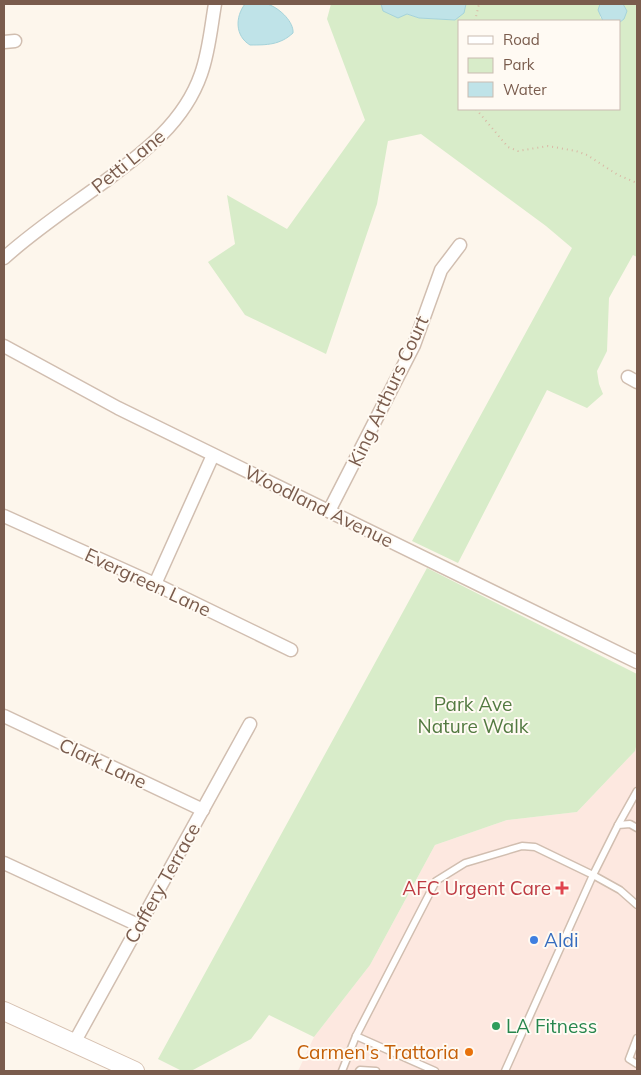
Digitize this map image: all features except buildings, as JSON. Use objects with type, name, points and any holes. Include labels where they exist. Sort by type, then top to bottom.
[{"type":"main road","points":[[4,1011],[135,1071]]},
{"type":"street","name":"Petti Lane","points":[[4,258],[133,161],[160,138],[172,124],[189,99],[200,76],[206,58],[215,4]]},
{"type":"street","name":"King Arthurs Court","points":[[329,511],[414,345],[441,270],[460,245]]},
{"type":"street","name":"Woodland Avenue","points":[[4,346],[118,408],[637,662]]},
{"type":"street","points":[[155,584],[214,455]]},
{"type":"street","name":"Evergreen Lane","points":[[4,516],[155,584],[291,650]]},
{"type":"street","name":"Clark Lane","points":[[4,716],[203,810]]},
{"type":"street","name":"Caffery Terrace","points":[[74,1043],[250,724]]},
{"type":"street","points":[[4,863],[138,925]]},
{"type":"lane","points":[[506,1071],[593,875],[637,791]]},
{"type":"lane","points":[[618,825],[630,824],[637,828]]},
{"type":"lane","points":[[342,1071],[356,1036],[436,881],[447,873],[465,863],[522,846],[535,847],[620,890],[637,905]]},
{"type":"lane","points":[[356,1036],[425,1069],[435,1071]]},
{"type":"lane","points":[[637,1038],[629,1059],[637,1064]]},
{"type":"lane","points":[[359,1071],[376,1071]]},
{"type":"path","points":[[475,20],[479,4]]},
{"type":"path","points":[[477,110],[508,148],[518,151],[548,146],[576,151],[587,155],[618,175],[637,183]]},
{"type":"shaded area","points":[[637,743],[637,1071],[298,1071],[314,1037],[370,965],[435,845],[507,820],[577,812],[635,751]]},
{"type":"green space","points":[[331,4],[381,4],[381,6],[419,18],[455,20],[466,4],[600,4],[600,17],[602,20],[458,20],[458,110],[621,110],[621,21],[624,19],[623,4],[637,4],[637,257],[633,255],[609,298],[607,351],[597,371],[603,394],[587,408],[547,390],[458,563],[412,541],[572,248],[546,226],[421,134],[388,141],[377,204],[326,354],[245,315],[208,262],[235,244],[227,195],[287,229],[365,120],[327,19]]},
{"type":"green space","name":"Park Ave Nature Walk","points":[[427,568],[637,674],[637,743],[635,751],[577,812],[507,820],[435,845],[370,965],[314,1037],[269,1015],[251,1039],[191,1071],[182,1071],[158,1059]]},
{"type":"water","points":[[245,4],[267,4],[274,7],[289,20],[293,33],[278,42],[250,45],[241,37],[238,26],[239,15]]},
{"type":"water","points":[[381,4],[466,4],[464,13],[455,20],[419,18],[407,14],[398,18],[383,11]]},
{"type":"water","points":[[600,4],[623,4],[627,11],[621,21],[603,20],[598,10]]},
{"type":"place","name":"AFC Urgent Care","points":[[562,888]]},
{"type":"place","name":"Aldi","points":[[534,940]]},
{"type":"place","name":"LA Fitness","points":[[496,1026]]},
{"type":"place","name":"Carmen's Trattoria","points":[[469,1052]]}]
